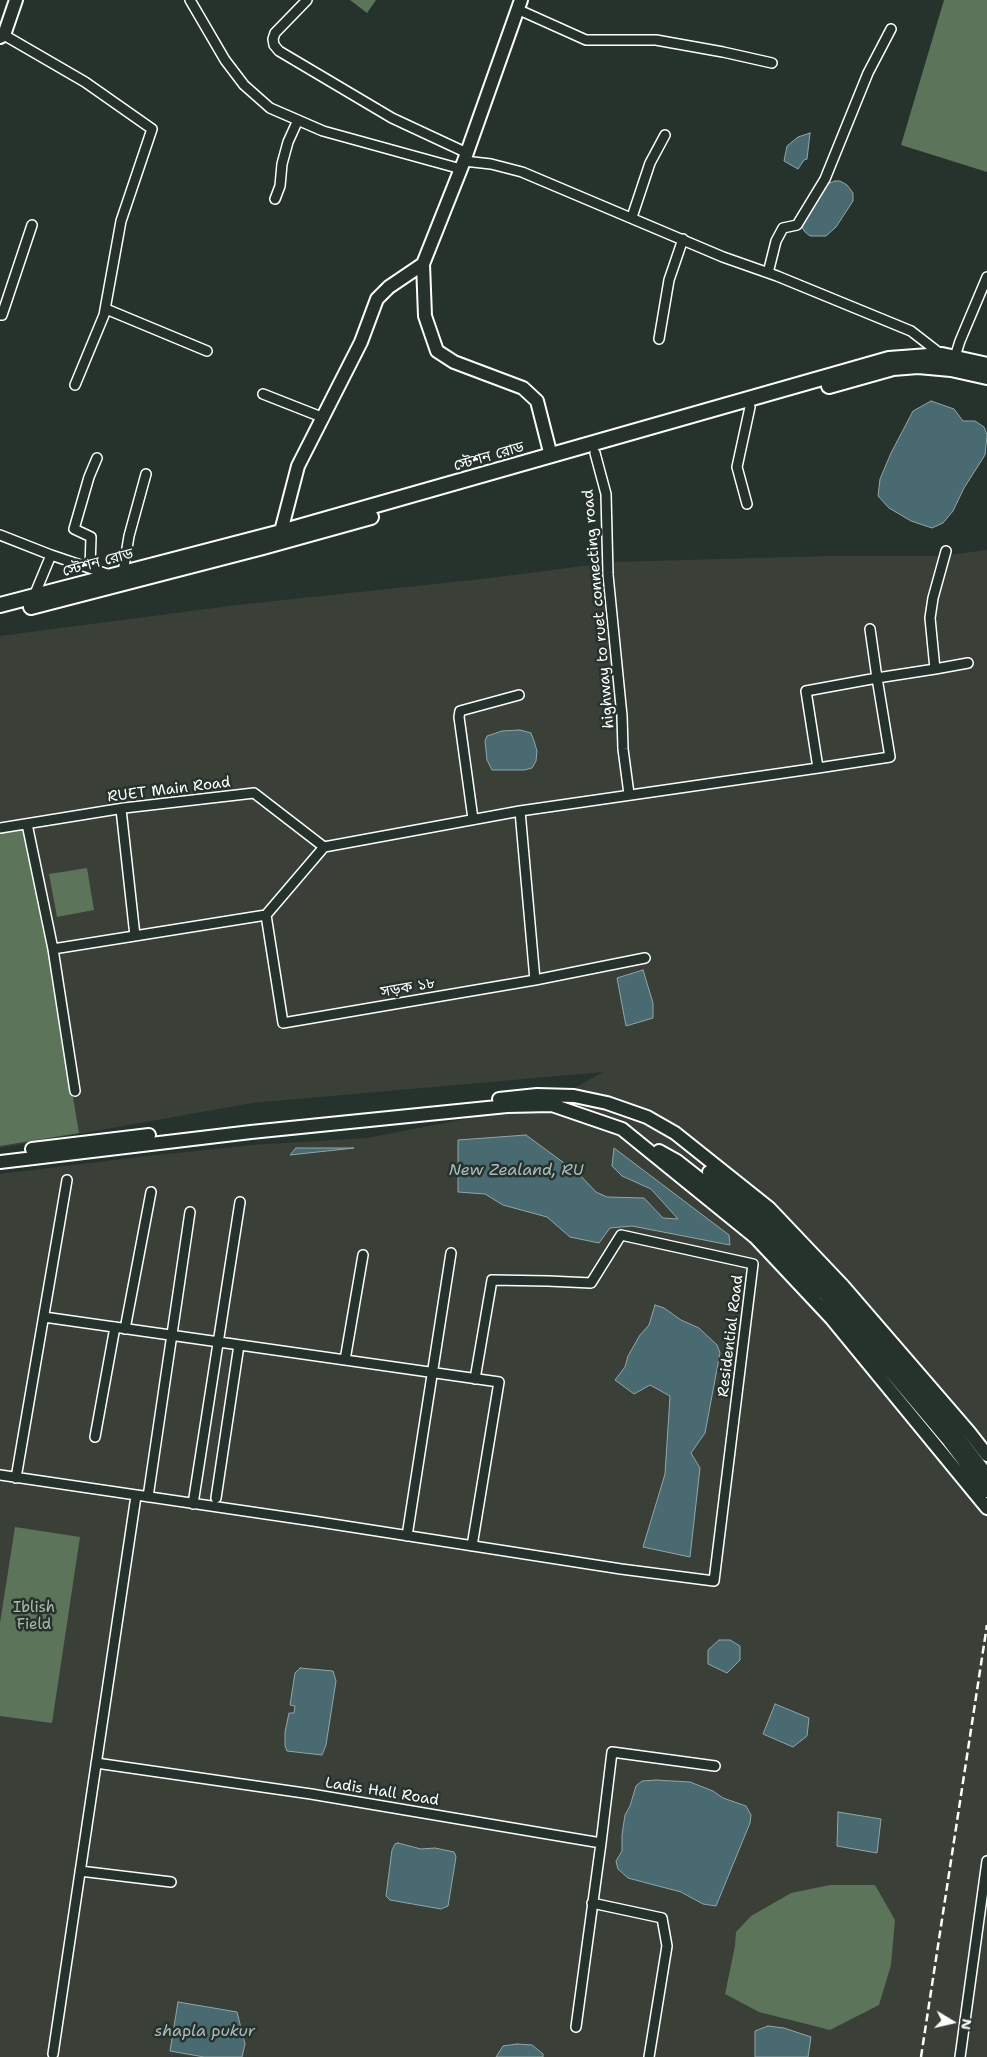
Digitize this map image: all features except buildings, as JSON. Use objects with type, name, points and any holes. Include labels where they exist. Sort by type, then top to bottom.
[{"type":"main road","points":[[2,36],[16,0]]},
{"type":"main road","points":[[519,4],[464,161],[423,264],[425,316],[437,351],[454,362],[523,388],[537,401],[551,456]]},
{"type":"main road","points":[[280,538],[298,466],[361,342],[377,299],[389,287],[423,264]]},
{"type":"main road","name":"স্টেশন রোড","points":[[0,614],[114,587],[551,456],[889,359],[949,360],[987,365]]},
{"type":"main road","name":"স্টেশন রোড","points":[[0,605],[117,574],[280,538],[595,453],[750,407],[893,368],[918,366],[949,360],[987,377]]},
{"type":"main road","points":[[0,1154],[56,1145],[537,1095],[574,1096],[607,1103],[647,1118],[675,1133],[769,1208],[843,1286],[987,1455]]},
{"type":"main road","points":[[0,1162],[251,1132],[507,1106],[552,1105],[622,1129],[681,1157],[763,1215],[832,1287],[956,1435],[987,1475]]},
{"type":"main road","points":[[647,1118],[681,1157],[756,1222],[825,1294],[948,1441],[987,1491]]},
{"type":"main road","points":[[622,1129],[755,1237],[831,1318],[987,1508]]},
{"type":"street","points":[[190,0],[225,60],[244,85],[270,108],[322,131],[464,161],[491,164],[522,172],[723,257],[768,273],[911,332],[949,360],[987,277]]},
{"type":"street","points":[[307,0],[275,33],[274,45],[279,51],[464,161]]},
{"type":"street","points":[[519,4],[586,40],[656,40],[772,63]]},
{"type":"street","points":[[768,273],[776,241],[783,228],[797,226],[825,179],[864,81],[891,29]]},
{"type":"street","points":[[2,36],[85,82],[152,129],[120,221],[106,309],[75,385]]},
{"type":"street","points":[[275,199],[280,186],[282,164],[288,142],[298,120]]},
{"type":"street","points":[[632,218],[650,163],[665,135]]},
{"type":"street","points":[[0,315],[2,315],[32,225]]},
{"type":"street","points":[[659,339],[668,280],[683,239]]},
{"type":"street","points":[[106,309],[207,351]]},
{"type":"street","points":[[263,394],[324,418]]},
{"type":"street","points":[[747,504],[737,467],[750,407]]},
{"type":"street","name":"highway to ruet connecting road","points":[[595,453],[606,494],[608,575],[622,716],[623,749],[629,794]]},
{"type":"street","points":[[90,568],[91,537],[74,529],[89,477],[98,458]]},
{"type":"street","points":[[0,535],[50,555],[90,568],[117,574],[146,474]]},
{"type":"street","points":[[935,669],[930,618],[933,598],[946,551]]},
{"type":"street","points":[[34,596],[50,555]]},
{"type":"street","points":[[53,949],[266,915],[324,847],[520,811],[890,757],[870,629]]},
{"type":"street","points":[[818,768],[806,691],[968,663]]},
{"type":"street","points":[[473,819],[459,717],[460,711],[519,696]]},
{"type":"street","name":"RUET Main Road","points":[[0,828],[121,809],[254,793],[324,847]]},
{"type":"street","points":[[121,809],[135,936]]},
{"type":"street","points":[[520,811],[535,980]]},
{"type":"street","points":[[27,824],[53,949],[74,1091]]},
{"type":"street","name":"সড়ক ১৮","points":[[266,915],[283,1023],[535,980],[645,958]]},
{"type":"street","points":[[16,1478],[67,1180]]},
{"type":"street","points":[[125,1328],[151,1192]]},
{"type":"street","points":[[193,1504],[240,1202]]},
{"type":"street","points":[[148,1497],[190,1212]]},
{"type":"street","name":"Residential Road","points":[[472,1546],[714,1581],[753,1264],[621,1235],[592,1284],[548,1280],[492,1280],[475,1379]]},
{"type":"street","points":[[407,1536],[451,1253]]},
{"type":"street","points":[[345,1360],[363,1255]]},
{"type":"street","points":[[0,1475],[472,1546],[499,1382],[44,1317]]},
{"type":"street","points":[[95,1437],[115,1327]]},
{"type":"street","points":[[216,1498],[239,1345]]},
{"type":"street","points":[[53,2054],[136,1496]]},
{"type":"street","points":[[576,2027],[612,1752],[715,1766]]},
{"type":"street","name":"Ladis Hall Road","points":[[96,1764],[311,1794],[601,1843]]},
{"type":"street","points":[[960,2057],[987,1861]]},
{"type":"street","points":[[80,1871],[170,1882]]},
{"type":"street","points":[[592,1903],[662,1918],[667,1946],[649,2057]]},
{"type":"shaded area","points":[[987,550],[987,2057],[0,2057],[0,1174],[252,1145],[367,1138],[548,1103],[603,1072],[252,1103],[0,1148],[0,636],[237,605],[482,579],[614,562],[830,556],[941,556]]},
{"type":"green space","points":[[350,0],[376,0],[367,13]]},
{"type":"green space","points":[[944,0],[987,0],[987,172],[901,145]]},
{"type":"green space","points":[[27,824],[79,1133],[0,1146],[0,828]]},
{"type":"green space","points":[[87,868],[94,910],[57,917],[49,874]]},
{"type":"green space","name":"Iblish Field","points":[[15,1527],[80,1537],[52,1723],[0,1716],[0,1623]]},
{"type":"green space","points":[[830,1885],[875,1885],[895,1920],[891,1965],[879,2005],[830,2030],[759,2012],[725,1994],[736,1932],[751,1916],[791,1893]]},
{"type":"water","points":[[810,133],[807,159],[804,160],[798,169],[784,161],[787,146],[798,137]]},
{"type":"water","points":[[840,181],[847,185],[853,193],[853,201],[836,227],[826,236],[810,236],[801,226],[827,184]]},
{"type":"water","points":[[931,401],[954,409],[963,421],[975,421],[984,427],[987,435],[985,455],[964,488],[953,511],[943,523],[932,528],[911,521],[889,508],[878,496],[880,479],[913,411]]},
{"type":"water","points":[[520,730],[531,733],[534,741],[537,751],[536,761],[532,768],[524,770],[492,770],[487,760],[485,741],[487,736],[502,731]]},
{"type":"water","points":[[643,970],[653,1003],[653,1018],[626,1026],[617,978]]},
{"type":"water","name":"New Zealand, RU","points":[[526,1135],[579,1174],[596,1192],[607,1197],[644,1198],[663,1218],[678,1219],[651,1189],[622,1176],[612,1166],[614,1148],[729,1235],[730,1245],[632,1226],[610,1228],[599,1243],[570,1237],[547,1217],[503,1205],[485,1194],[458,1192],[458,1140]]},
{"type":"water","points":[[296,1148],[354,1148],[290,1155]]},
{"type":"water","points":[[655,1305],[664,1308],[681,1320],[699,1328],[717,1345],[720,1353],[705,1433],[691,1453],[700,1468],[690,1557],[643,1547],[665,1474],[670,1396],[650,1385],[634,1394],[615,1380],[625,1367],[628,1356],[640,1335],[649,1325]]},
{"type":"water","points":[[719,1640],[730,1640],[740,1646],[740,1660],[727,1673],[708,1664],[708,1650]]},
{"type":"water","points":[[300,1668],[333,1671],[336,1681],[326,1745],[322,1755],[287,1751],[285,1746],[285,1732],[289,1713],[294,1713],[295,1706],[290,1705],[295,1673]]},
{"type":"water","points":[[775,1704],[809,1718],[807,1736],[793,1747],[763,1734]]},
{"type":"water","points":[[642,1781],[690,1782],[713,1791],[723,1798],[746,1806],[751,1815],[750,1823],[716,1906],[703,1904],[681,1892],[628,1878],[618,1869],[616,1861],[622,1851],[625,1815],[636,1786]]},
{"type":"water","points":[[838,1812],[881,1819],[877,1853],[837,1846]]},
{"type":"water","points":[[398,1843],[421,1849],[435,1848],[454,1852],[456,1857],[448,1906],[441,1909],[390,1900],[386,1896],[392,1850],[395,1844]]},
{"type":"water","name":"shapla pukur","points":[[178,2002],[237,2012],[245,2044],[242,2057],[204,2057],[170,2051]]},
{"type":"water","points":[[768,2026],[784,2028],[811,2037],[808,2057],[755,2057],[755,2031]]},
{"type":"water","points":[[517,2044],[532,2045],[543,2054],[543,2057],[496,2057],[503,2046]]},
{"type":"railway","points":[[921,2057],[987,1625]]}]
